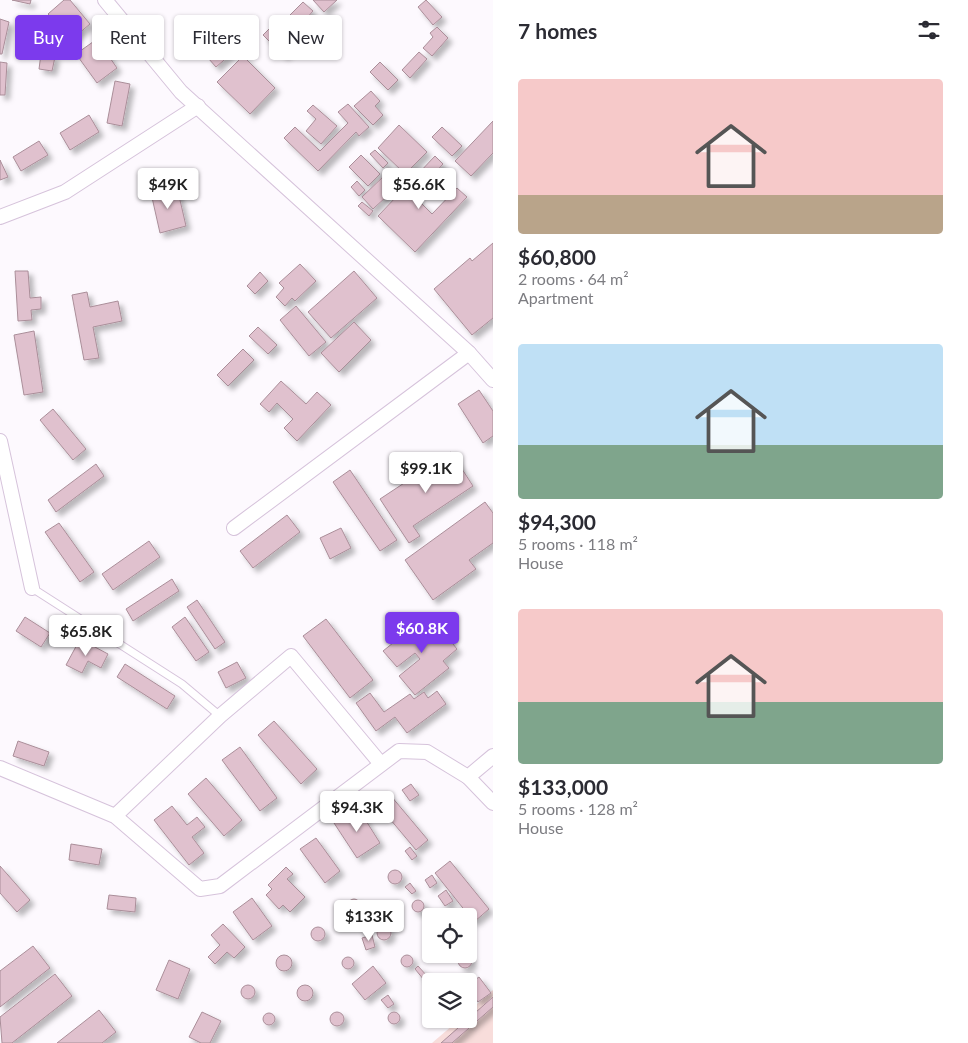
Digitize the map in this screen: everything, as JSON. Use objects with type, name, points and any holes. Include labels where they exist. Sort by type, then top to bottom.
[{"type":"street","points":[[104,0],[181,92],[469,353],[493,380]]},
{"type":"street","points":[[0,217],[65,192],[198,106]]},
{"type":"street","points":[[234,528],[469,353]]},
{"type":"street","points":[[0,441],[32,588]]},
{"type":"street","points":[[115,816],[220,716],[291,656],[381,764]]},
{"type":"street","points":[[0,768],[115,816],[200,889],[220,886],[399,751],[427,752],[468,777],[493,802]]},
{"type":"street","points":[[468,777],[493,756]]},
{"type":"lane","points":[[32,588],[182,684],[220,716]]},
{"type":"shaded area","points":[[493,990],[493,1043],[432,1043],[450,1028],[477,1028],[477,1004]]},
{"type":"building","points":[[12,0],[31,0],[30,4]]},
{"type":"building","points":[[64,0],[70,0],[90,24],[82,31],[82,15],[48,14]]},
{"type":"building","points":[[313,0],[337,0],[324,12]]},
{"type":"building","points":[[426,0],[442,17],[433,25],[418,7]]},
{"type":"building","points":[[303,2],[313,11],[310,15],[290,15]]},
{"type":"building","points":[[0,19],[9,22],[2,54],[0,54]]},
{"type":"building","points":[[437,27],[448,38],[432,56],[423,48],[433,37],[430,33]]},
{"type":"building","points":[[269,29],[269,41],[263,35]]},
{"type":"building","points":[[92,43],[92,60],[111,60],[117,68],[97,83],[80,60],[82,60],[82,50]]},
{"type":"building","points":[[419,52],[427,59],[410,78],[402,70]]},
{"type":"building","points":[[40,60],[54,60],[52,71],[39,69]]},
{"type":"building","points":[[210,60],[224,60],[216,67]]},
{"type":"building","points":[[239,60],[247,60],[275,88],[250,114],[217,82]]},
{"type":"building","points":[[0,62],[7,63],[5,95],[0,95]]},
{"type":"building","points":[[380,62],[398,80],[388,90],[370,72]]},
{"type":"building","points":[[115,81],[130,84],[122,126],[107,123]]},
{"type":"building","points":[[371,91],[380,101],[375,106],[383,115],[373,125],[354,106]]},
{"type":"building","points":[[348,104],[369,127],[359,136],[356,132],[318,171],[284,138],[295,127],[320,151],[348,123],[338,112]]},
{"type":"building","points":[[313,105],[337,126],[321,144],[306,131],[316,119],[307,111]]},
{"type":"building","points":[[89,115],[99,132],[70,150],[60,133]]},
{"type":"building","points":[[493,121],[493,153],[471,176],[455,161]]},
{"type":"building","points":[[399,125],[427,152],[405,174],[378,148]]},
{"type":"building","points":[[442,127],[462,146],[452,156],[432,137]]},
{"type":"building","points":[[39,141],[48,155],[21,171],[13,157]]},
{"type":"building","points":[[375,150],[388,163],[383,168],[370,154]]},
{"type":"building","points":[[361,155],[380,174],[368,186],[349,167]]},
{"type":"building","points":[[435,156],[443,164],[414,196],[432,214],[457,188],[467,197],[415,252],[378,216]]},
{"type":"building","points":[[0,160],[8,177],[0,180]]},
{"type":"building","points":[[389,171],[400,184],[373,209],[362,197]]},
{"type":"building","points":[[357,181],[365,190],[359,196],[351,187]]},
{"type":"building","points":[[177,187],[186,226],[160,233],[151,193]]},
{"type":"building","points":[[362,202],[373,211],[369,216],[358,206]]},
{"type":"building","points":[[493,243],[493,318],[472,335],[434,289],[470,258],[472,261]]},
{"type":"building","points":[[300,264],[316,281],[295,301],[292,298],[285,306],[276,297],[284,288],[279,283]]},
{"type":"building","points":[[15,271],[28,271],[30,298],[41,297],[41,309],[31,310],[32,320],[18,321]]},
{"type":"building","points":[[354,271],[377,298],[331,338],[308,312]]},
{"type":"building","points":[[260,272],[268,281],[255,294],[247,286]]},
{"type":"building","points":[[87,292],[90,307],[118,301],[122,321],[93,327],[99,358],[84,360],[72,295]]},
{"type":"building","points":[[296,306],[326,342],[309,356],[280,320]]},
{"type":"building","points":[[354,322],[371,340],[339,372],[321,353]]},
{"type":"building","points":[[258,327],[277,345],[268,354],[249,336]]},
{"type":"building","points":[[34,331],[43,392],[24,395],[14,335]]},
{"type":"building","points":[[243,349],[254,360],[228,386],[217,375]]},
{"type":"building","points":[[281,381],[306,404],[317,392],[331,405],[297,441],[284,428],[293,419],[277,403],[269,412],[260,404]]},
{"type":"building","points":[[479,390],[493,411],[493,436],[483,443],[458,404]]},
{"type":"building","points":[[53,409],[86,449],[73,460],[40,420]]},
{"type":"building","points":[[451,452],[473,486],[413,526],[420,536],[409,543],[380,499]]},
{"type":"building","points":[[96,464],[104,476],[56,512],[48,500]]},
{"type":"building","points":[[350,470],[397,540],[380,551],[333,482]]},
{"type":"building","points":[[485,502],[493,513],[493,543],[469,560],[476,569],[433,600],[405,560]]},
{"type":"building","points":[[287,515],[300,532],[253,568],[240,551]]},
{"type":"building","points":[[59,523],[94,572],[80,582],[45,532]]},
{"type":"building","points":[[341,528],[351,548],[330,559],[320,538]]},
{"type":"building","points":[[149,541],[160,557],[113,590],[102,574]]},
{"type":"building","points":[[172,579],[179,591],[133,621],[126,609]]},
{"type":"building","points":[[197,600],[225,642],[215,649],[187,607]]},
{"type":"building","points":[[429,614],[457,649],[443,661],[449,668],[415,695],[399,676],[420,659],[415,653],[397,667],[383,651]]},
{"type":"building","points":[[25,617],[50,633],[41,647],[16,631]]},
{"type":"building","points":[[185,617],[209,652],[196,661],[172,627]]},
{"type":"building","points":[[326,619],[373,680],[350,698],[303,636]]},
{"type":"building","points":[[80,639],[108,654],[101,668],[88,661],[82,673],[66,665]]},
{"type":"building","points":[[237,662],[246,678],[226,688],[218,672]]},
{"type":"building","points":[[125,664],[175,696],[167,709],[117,677]]},
{"type":"building","points":[[437,691],[446,704],[407,733],[395,717],[376,731],[356,703],[370,693],[384,712],[410,694],[414,699],[424,692],[428,698]]},
{"type":"building","points":[[274,721],[317,769],[301,784],[258,735]]},
{"type":"building","points":[[18,741],[49,752],[44,766],[13,756]]},
{"type":"building","points":[[240,747],[277,798],[260,811],[222,760]]},
{"type":"building","points":[[206,778],[242,820],[224,836],[188,794]]},
{"type":"building","points":[[411,784],[419,795],[410,801],[402,790]]},
{"type":"building","points":[[391,796],[428,840],[416,850],[379,806]]},
{"type":"building","points":[[172,806],[187,825],[197,817],[205,827],[192,837],[204,853],[189,865],[154,820]]},
{"type":"building","points":[[358,808],[380,843],[357,858],[334,823]]},
{"type":"building","points":[[316,838],[340,871],[325,883],[300,849]]},
{"type":"building","points":[[71,844],[102,849],[99,865],[69,860]]},
{"type":"building","points":[[410,847],[417,856],[412,860],[405,851]]},
{"type":"building","points":[[450,861],[489,909],[477,919],[477,908],[463,908],[435,873]]},
{"type":"building","points":[[0,866],[30,900],[17,912],[0,893]]},
{"type":"building","points":[[286,867],[293,874],[287,879],[305,897],[290,912],[283,905],[279,909],[266,895],[272,889],[268,885]]},
{"type":"building","points":[[395,870],[400,872],[402,877],[400,882],[395,884],[390,882],[388,877],[390,872]]},
{"type":"building","points":[[432,875],[437,883],[430,888],[425,880]]},
{"type":"building","points":[[410,883],[416,891],[412,894],[405,887]]},
{"type":"building","points":[[446,890],[453,901],[445,906],[438,896]]},
{"type":"building","points":[[109,895],[136,898],[135,912],[107,909]]},
{"type":"building","points":[[252,898],[272,926],[253,940],[233,912]]},
{"type":"building","points":[[352,899],[356,899],[360,905],[356,911],[352,911],[348,907],[348,903]]},
{"type":"building","points":[[416,900],[420,900],[424,904],[424,908],[420,912],[416,912],[412,908],[412,904]]},
{"type":"building","points":[[223,924],[245,947],[234,958],[227,952],[215,964],[208,957],[220,945],[211,935]]},
{"type":"building","points":[[384,926],[389,928],[391,933],[389,938],[384,940],[379,938],[377,933],[379,928]]},
{"type":"building","points":[[315,927],[321,927],[325,934],[321,941],[315,941],[311,937],[311,931]]},
{"type":"building","points":[[372,935],[375,947],[366,950],[362,938]]},
{"type":"building","points":[[33,946],[50,968],[0,1007],[0,971]]},
{"type":"building","points":[[281,955],[287,955],[292,960],[290,969],[281,971],[276,966],[276,960]]},
{"type":"building","points":[[405,955],[409,955],[413,961],[409,967],[405,967],[401,963],[401,959]]},
{"type":"building","points":[[346,957],[350,957],[354,963],[350,969],[346,969],[342,965],[342,961]]},
{"type":"building","points":[[169,960],[190,969],[178,999],[156,990]]},
{"type":"building","points":[[471,963],[470,966],[465,968],[459,964]]},
{"type":"building","points":[[373,966],[386,983],[365,1000],[352,984]]},
{"type":"building","points":[[418,966],[424,973],[422,973],[422,978],[415,969]]},
{"type":"building","points":[[55,974],[72,996],[12,1043],[2,1043],[0,1017]]},
{"type":"building","points":[[479,977],[491,993],[478,1002],[477,1001],[477,978]]},
{"type":"building","points":[[248,985],[253,987],[255,992],[253,997],[248,999],[243,997],[241,992],[243,987]]},
{"type":"building","points":[[302,985],[308,985],[313,990],[311,999],[302,1001],[297,996],[297,990]]},
{"type":"building","points":[[388,995],[394,1004],[388,1008],[381,1000]]},
{"type":"building","points":[[493,997],[493,1007],[477,1021],[477,1011]]},
{"type":"building","points":[[99,1010],[116,1032],[102,1043],[57,1043]]},
{"type":"building","points":[[202,1012],[221,1021],[210,1043],[201,1043],[189,1037]]},
{"type":"building","points":[[334,1012],[340,1012],[344,1019],[340,1026],[334,1026],[330,1022],[330,1016]]},
{"type":"building","points":[[396,1012],[399,1013],[399,1023],[392,1024],[389,1023],[388,1016],[389,1013]]},
{"type":"building","points":[[271,1013],[274,1014],[274,1024],[267,1025],[264,1024],[263,1017],[264,1014]]},
{"type":"building","points":[[458,1028],[469,1028],[452,1043],[441,1043]]}]
